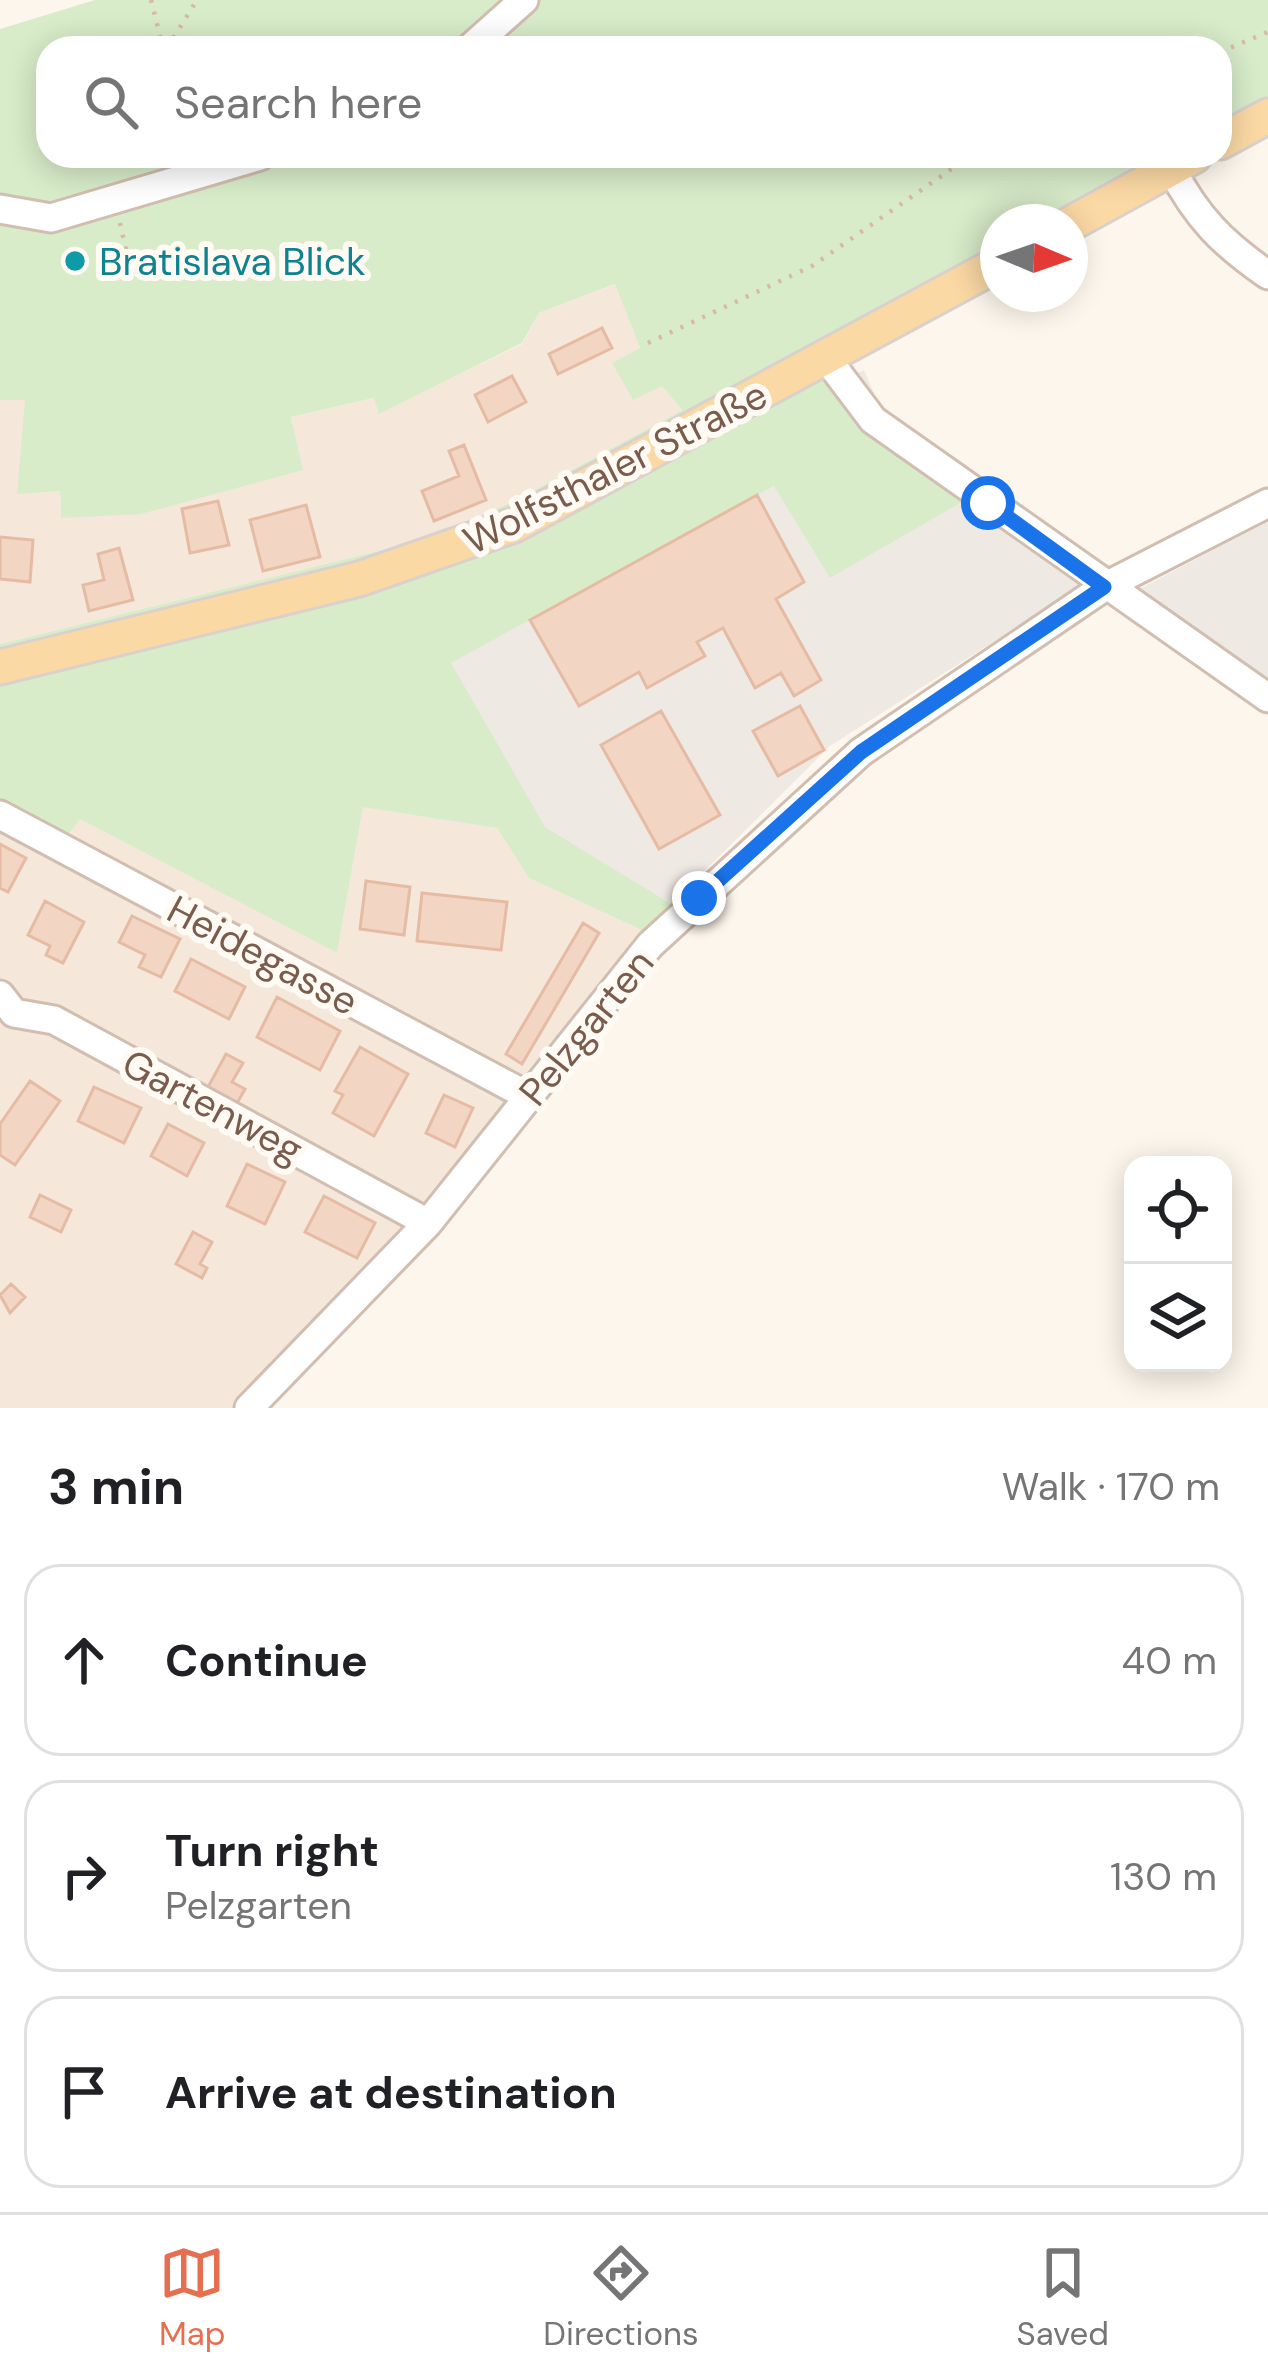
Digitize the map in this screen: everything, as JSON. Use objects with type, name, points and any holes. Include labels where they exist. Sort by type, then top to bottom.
[{"type":"main road","points":[[1232,136],[1268,116]]},
{"type":"main road","points":[[1088,214],[1171,168]]},
{"type":"main road","name":"Wolfsthaler Straße","points":[[0,667],[434,556],[514,525],[980,274]]},
{"type":"street","points":[[484,36],[524,0]]},
{"type":"street","points":[[0,209],[50,218],[217,168]]},
{"type":"street","points":[[1184,168],[1195,214],[1217,240],[1268,274]]},
{"type":"street","points":[[827,359],[873,419],[1104,587],[1268,698]]},
{"type":"street","name":"Pelzgarten","points":[[249,1408],[428,1223],[650,945],[861,752],[1104,587],[1268,502]]},
{"type":"street","name":"Heidegasse","points":[[0,815],[526,1095]]},
{"type":"street","name":"Gartenweg","points":[[5,1014],[55,1020],[428,1223]]},
{"type":"path","points":[[151,0],[162,36]]},
{"type":"path","points":[[173,36],[197,0]]},
{"type":"path","points":[[1232,47],[1268,32]]},
{"type":"path","points":[[648,343],[812,266],[955,168]]},
{"type":"path","points":[[113,201],[128,260],[190,267]]},
{"type":"shaded area","points":[[616,284],[640,348],[612,364],[662,386],[682,410],[516,500],[427,539],[0,644],[0,400],[25,400],[60,491],[61,518],[302,470],[291,417],[375,398],[379,413],[522,344],[539,313]]},
{"type":"shaded area","points":[[864,370],[883,414],[1106,570],[830,746],[644,931],[529,878],[448,749],[431,594]]},
{"type":"shaded area","points":[[1268,521],[1268,711],[1115,602]]},
{"type":"shaded area","points":[[0,800],[66,836],[79,818],[337,953],[363,806],[497,828],[529,878],[644,931],[661,951],[439,1236],[271,1408],[0,1408]]},
{"type":"green space","points":[[95,0],[1268,0],[1268,99],[1232,118],[1232,36],[36,36],[36,168],[1141,168],[1074,204],[980,204],[980,256],[819,343],[883,414],[988,487],[830,578],[774,486],[451,663],[545,827],[671,904],[644,931],[529,878],[497,828],[363,807],[337,953],[80,819],[67,836],[0,800],[0,644],[427,539],[516,500],[682,410],[662,386],[633,400],[612,363],[640,348],[615,284],[539,313],[522,343],[379,414],[374,398],[291,417],[303,470],[141,514],[61,518],[60,491],[17,494],[25,400],[0,400],[0,29]]},
{"type":"building","points":[[602,328],[612,348],[558,374],[549,354]]},
{"type":"building","points":[[512,376],[526,402],[488,422],[475,395]]},
{"type":"building","points":[[464,445],[486,500],[434,521],[422,491],[459,476],[449,451]]},
{"type":"building","points":[[757,495],[804,582],[776,599],[821,680],[794,696],[781,673],[755,688],[723,628],[697,642],[705,656],[647,688],[639,672],[579,706],[530,620]]},
{"type":"building","points":[[218,501],[229,545],[190,553],[182,509]]},
{"type":"building","points":[[306,505],[320,557],[263,571],[250,520]]},
{"type":"building","points":[[0,537],[33,540],[30,582],[0,579]]},
{"type":"building","points":[[119,548],[133,600],[89,611],[83,585],[104,580],[98,554]]},
{"type":"building","points":[[800,706],[824,750],[778,776],[753,731]]},
{"type":"building","points":[[661,711],[720,815],[659,849],[601,745]]},
{"type":"building","points":[[0,844],[26,858],[8,892],[0,888]]},
{"type":"building","points":[[366,881],[410,887],[404,935],[360,929]]},
{"type":"building","points":[[422,893],[507,902],[501,950],[417,941]]},
{"type":"building","points":[[45,901],[84,922],[63,963],[46,955],[50,946],[28,935]]},
{"type":"building","points":[[132,916],[180,939],[161,977],[139,967],[145,955],[119,942]]},
{"type":"building","points":[[583,923],[599,933],[522,1064],[506,1054]]},
{"type":"building","points":[[191,959],[245,987],[229,1019],[175,991]]},
{"type":"building","points":[[277,997],[340,1031],[320,1070],[257,1037]]},
{"type":"building","points":[[360,1047],[408,1074],[374,1136],[333,1113],[343,1095],[335,1091]]},
{"type":"building","points":[[226,1054],[243,1063],[232,1082],[245,1089],[236,1105],[207,1089]]},
{"type":"building","points":[[30,1081],[60,1101],[15,1165],[0,1155],[0,1124]]},
{"type":"building","points":[[94,1087],[141,1108],[124,1143],[78,1121]]},
{"type":"building","points":[[444,1095],[473,1108],[455,1147],[426,1133]]},
{"type":"building","points":[[168,1124],[204,1143],[187,1176],[151,1156]]},
{"type":"building","points":[[247,1164],[285,1182],[265,1224],[227,1206]]},
{"type":"building","points":[[40,1195],[71,1210],[61,1232],[30,1217]]},
{"type":"building","points":[[324,1196],[375,1223],[357,1258],[305,1232]]},
{"type":"building","points":[[193,1232],[212,1242],[200,1264],[207,1268],[202,1278],[176,1264]]},
{"type":"building","points":[[11,1284],[25,1297],[10,1313],[0,1295]]},
{"type":"place","name":"Bratislava Blick","points":[[75,261]]},
{"type":"route","points":[[699,898],[861,752],[1104,587],[988,503]]}]
